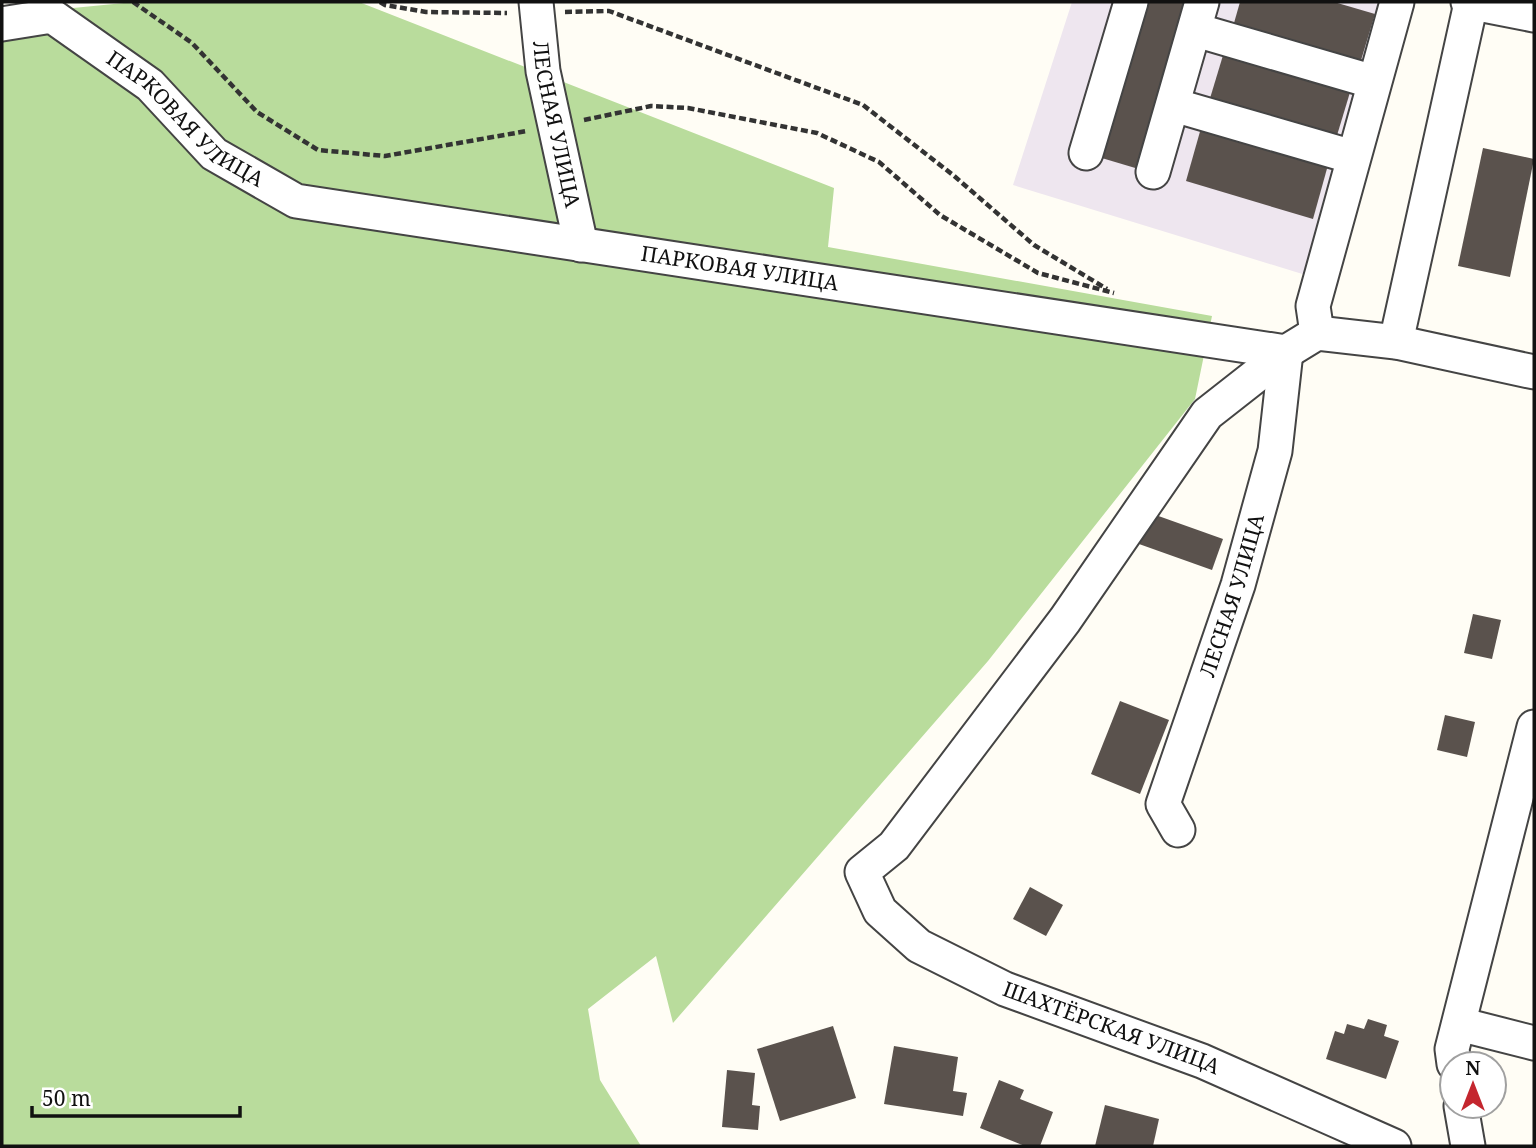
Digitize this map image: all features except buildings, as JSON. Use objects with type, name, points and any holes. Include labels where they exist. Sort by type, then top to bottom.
[{"type":"street","points":[[1086,153],[1131,2]]},
{"type":"street","points":[[1396,342],[1470,2],[1534,15]]},
{"type":"street","points":[[1317,333],[1313,306],[1374,82],[1392,3]]},
{"type":"street","name":"ЛЕСНАЯ УЛИЦА","points":[[537,8],[543,71],[581,245]]},
{"type":"street","name":"ПАРКОВАЯ УЛИЦА","points":[[2,24],[52,16],[149,85],[214,153],[296,201],[1286,352]]},
{"type":"street","points":[[1153,172],[1204,18],[1374,82]]},
{"type":"street","points":[[1184,108],[1353,157]]},
{"type":"street","points":[[1286,352],[1317,333],[1396,342],[1534,372]]},
{"type":"street","name":"ЛЕСНАЯ УЛИЦА","points":[[1178,830],[1163,804],[1238,585],[1272,464],[1286,352]]},
{"type":"street","name":"ШАХТЁРСКАЯ УЛИЦА","points":[[1286,352],[1208,414],[1065,620],[894,846],[862,872],[880,912],[919,946],[1005,989],[1202,1060],[1394,1146]]},
{"type":"street","points":[[1452,1050],[1534,727]]},
{"type":"street","points":[[1459,1024],[1534,1043]]},
{"type":"street","points":[[1463,1120],[1468,1146]]},
{"type":"path","points":[[133,2],[192,43],[257,112],[318,150],[384,156],[651,106],[688,108],[817,133],[879,162],[940,215],[1038,273],[1112,292]]},
{"type":"path","points":[[380,2],[426,12],[537,8],[609,11],[863,105],[953,175],[1034,246],[1122,300]]},
{"type":"shaded area","points":[[1072,2],[1406,2],[1338,285],[1013,185]]},
{"type":"green space","points":[[134,2],[359,2],[834,188],[828,247],[1212,316],[1195,399],[988,661],[673,1023],[656,956],[588,1009],[600,1080],[641,1146],[2,1146],[2,15]]}]
